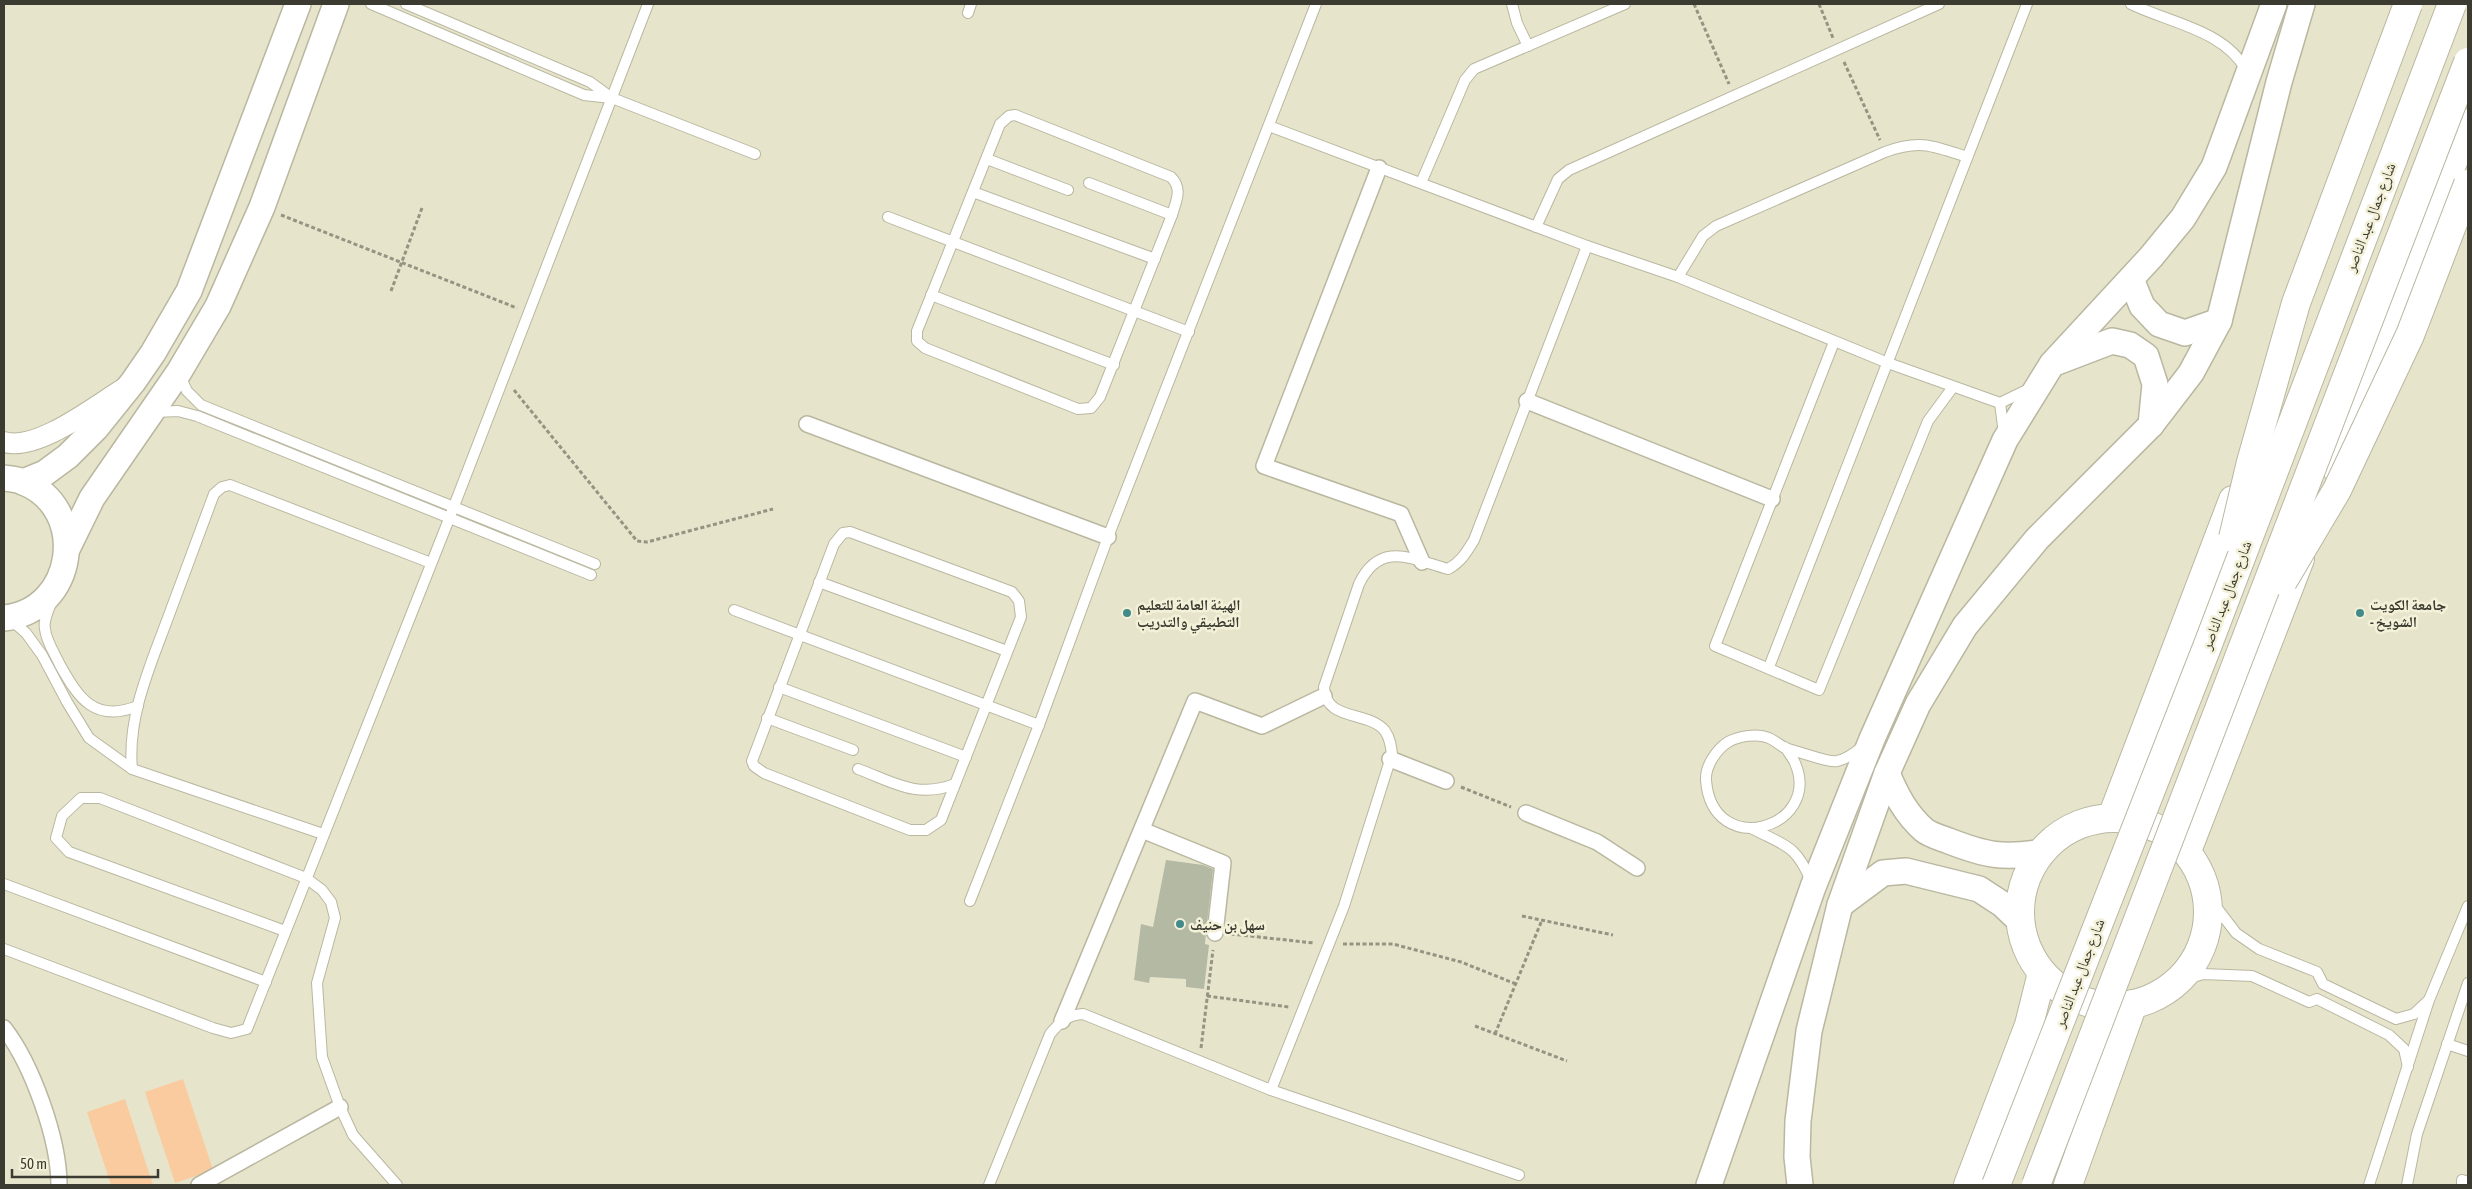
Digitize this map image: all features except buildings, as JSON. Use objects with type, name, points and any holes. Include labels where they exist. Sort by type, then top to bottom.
[{"type":"main road","points":[[2207,647],[2251,462],[2296,303],[2408,4]]},
{"type":"main road","points":[[2112,817],[2422,4]]},
{"type":"main road","name":"شارع جمال عبد الناصر","points":[[1996,1185],[2207,647],[2452,4]]},
{"type":"main road","points":[[2036,1185],[2468,62]]},
{"type":"main road","points":[[2187,851],[2468,123]]},
{"type":"main road","points":[[2241,654],[2337,490],[2410,335],[2468,184]]},
{"type":"main road","points":[[2112,817],[2140,821],[2166,832],[2187,851],[2207,895],[2208,918],[2204,942],[2193,964],[2177,982],[2157,996],[2133,1004],[2108,1006],[2083,1001],[2061,990],[2042,973],[2028,949],[2021,922],[2021,897],[2028,873],[2042,852],[2060,835],[2085,822],[2112,817]]},
{"type":"main road","points":[[1968,1185],[2029,1025],[2042,973]]},
{"type":"main road","points":[[2068,1185],[2133,1004]]},
{"type":"street","points":[[13,480],[45,473],[68,456],[96,428],[133,382],[153,353],[188,291],[298,4]]},
{"type":"street","points":[[6,618],[26,612],[41,603],[54,590],[63,574],[68,547],[92,498],[179,372],[218,306],[262,207],[337,4]]},
{"type":"street","points":[[1709,1185],[1813,887],[1872,739],[2005,440],[2046,374],[2183,218],[2214,167],[2274,4]]},
{"type":"street","points":[[1800,1185],[1797,1156],[1798,1121],[1809,1031],[1840,905],[1887,773],[1918,704],[1964,626],[2037,539],[2152,425],[2191,373],[2219,321],[2279,82],[2302,4]]},
{"type":"street","points":[[1379,168],[1264,466],[1401,514],[1422,562]]},
{"type":"street","points":[[214,226],[248,240]]},
{"type":"street","points":[[2131,279],[2142,306],[2159,324],[2184,333],[2219,321]]},
{"type":"street","points":[[188,291],[218,306]]},
{"type":"street","points":[[2046,374],[2112,341],[2130,345],[2146,356],[2155,384],[2152,425]]},
{"type":"street","points":[[4,442],[14,445],[49,434],[133,382]]},
{"type":"street","points":[[1527,401],[1772,499]]},
{"type":"street","points":[[806,424],[1108,537]]},
{"type":"street","points":[[13,480],[46,496],[62,519],[68,547]]},
{"type":"street","points":[[1062,1021],[1196,701],[1262,726],[1324,696]]},
{"type":"street","points":[[1390,759],[1446,781]]},
{"type":"street","points":[[1887,773],[1897,797],[1908,813],[1926,832],[1993,856],[2016,857],[2042,852]]},
{"type":"street","points":[[1526,813],[1597,842],[1637,868]]},
{"type":"street","points":[[1142,830],[1223,863],[1215,932]]},
{"type":"street","points":[[1840,905],[1883,873],[1906,871],[1979,889],[2002,904],[2021,922]]},
{"type":"street","points":[[4,1028],[33,1079],[50,1128],[59,1185]]},
{"type":"street","points":[[199,1185],[340,1107]]},
{"type":"lane","points":[[371,4],[584,95],[612,98]]},
{"type":"lane","points":[[406,4],[590,82],[612,98],[755,154]]},
{"type":"lane","points":[[4,948],[231,1033],[247,1029],[449,519],[648,4]]},
{"type":"lane","points":[[970,901],[1039,726],[1108,537],[1316,4]]},
{"type":"lane","points":[[1512,4],[1517,23],[1528,46]]},
{"type":"lane","points":[[1421,183],[1465,80],[1474,69],[1625,4]]},
{"type":"lane","points":[[1536,227],[1558,179],[1569,170],[1939,4]]},
{"type":"lane","points":[[1769,667],[1968,156],[2025,4]]},
{"type":"lane","points":[[2131,4],[2144,7],[2224,44],[2238,55],[2249,76]]},
{"type":"lane","points":[[1009,116],[1021,116],[1171,177],[1178,186],[1179,192],[1172,215],[1114,365],[1097,403],[1085,410],[1078,409],[920,346],[916,336],[987,159],[1004,119],[1009,116]]},
{"type":"lane","points":[[1269,126],[1587,246],[1678,277],[1834,342],[2000,403]]},
{"type":"lane","points":[[1678,277],[1703,236],[1716,226],[1885,152],[1904,145],[1924,144],[1968,156]]},
{"type":"lane","points":[[987,159],[1068,190]]},
{"type":"lane","points":[[1089,183],[1172,215]]},
{"type":"lane","points":[[973,192],[1155,258]]},
{"type":"lane","points":[[888,217],[1189,332]]},
{"type":"lane","points":[[1271,1090],[1344,906],[1390,759],[1390,738],[1384,730],[1336,709],[1328,703],[1324,696],[1324,687],[1365,573],[1376,563],[1397,554],[1448,569],[1457,564],[1465,555],[1474,540],[1587,246]]},
{"type":"lane","points":[[931,295],[1114,365]]},
{"type":"lane","points":[[1834,342],[1715,646],[1769,667],[1819,690],[1928,421],[1953,387]]},
{"type":"lane","points":[[179,372],[187,391],[201,405],[595,564]]},
{"type":"lane","points":[[2000,403],[2046,374]]},
{"type":"lane","points":[[2000,403],[2005,440]]},
{"type":"lane","points":[[148,415],[168,410],[198,416],[591,575]]},
{"type":"lane","points":[[132,769],[130,746],[138,706],[158,645],[214,494],[222,486],[230,485],[431,563]]},
{"type":"lane","points":[[843,533],[857,534],[1012,592],[1019,602],[1021,618],[941,820],[926,830],[910,830],[758,771],[752,761],[819,582],[837,537],[843,533]]},
{"type":"lane","points":[[63,574],[44,628],[52,648],[74,690],[91,707],[121,713],[138,706]]},
{"type":"lane","points":[[819,582],[1007,651]]},
{"type":"lane","points":[[734,610],[1039,726]]},
{"type":"lane","points":[[6,618],[26,633],[42,655],[89,738],[132,769],[323,834]]},
{"type":"lane","points":[[779,687],[966,757]]},
{"type":"lane","points":[[767,718],[853,750]]},
{"type":"lane","points":[[1813,887],[1803,861],[1795,851],[1753,829],[1734,825],[1717,813],[1707,796],[1706,775],[1713,756],[1728,742],[1747,735],[1767,737],[1784,747],[1826,760],[1837,761],[1852,755],[1872,739]]},
{"type":"lane","points":[[1753,829],[1771,825],[1787,814],[1797,799],[1800,780],[1795,762],[1784,747]]},
{"type":"lane","points":[[858,769],[920,791],[941,790],[955,784]]},
{"type":"lane","points":[[285,931],[69,852],[56,838],[62,816],[81,798],[100,798],[306,878],[322,890],[331,902],[335,918],[317,983],[322,1057],[340,1107],[353,1135],[397,1185]]},
{"type":"lane","points":[[4,884],[266,982]]},
{"type":"lane","points":[[2177,982],[2203,974],[2252,976],[2309,1002],[2317,999],[2322,992],[2323,984],[2317,972],[2259,949],[2236,933],[2207,895]]},
{"type":"lane","points":[[2370,1185],[2429,1000],[2468,906]]},
{"type":"lane","points":[[2407,1185],[2417,1134],[2468,983]]},
{"type":"lane","points":[[2323,984],[2396,1019],[2414,1014],[2429,1000]]},
{"type":"lane","points":[[2317,999],[2389,1035],[2404,1049],[2408,1068]]},
{"type":"lane","points":[[989,1185],[1050,1034],[1062,1021],[1071,1015],[1083,1014],[1271,1090],[1519,1175]]},
{"type":"lane","points":[[2447,1044],[2468,1051]]},
{"type":"lane","points":[[2462,1185],[2462,1180],[2468,1182]]},
{"type":"path","points":[[1694,4],[1735,96]]},
{"type":"path","points":[[1819,4],[1885,152]]},
{"type":"path","points":[[262,207],[529,313]]},
{"type":"path","points":[[391,291],[422,208]]},
{"type":"path","points":[[504,377],[638,541],[647,542],[773,509]]},
{"type":"path","points":[[1446,781],[1526,813]]},
{"type":"path","points":[[1522,916],[1614,935]]},
{"type":"path","points":[[1495,1034],[1542,920]]},
{"type":"path","points":[[1200,1061],[1215,932],[1328,945],[1393,944],[1461,962],[1516,984]]},
{"type":"path","points":[[1207,996],[1303,1008]]},
{"type":"path","points":[[1475,1026],[1567,1061]]},
{"type":"shaded area","points":[[183,1079],[213,1170],[175,1183],[145,1092]]},
{"type":"shaded area","points":[[125,1099],[153,1185],[111,1185],[87,1112]]},
{"type":"place","name":"الهيئة العامة للتعليم التطبيقي والتدريب","points":[[1127,613]]},
{"type":"place","name":"جامعة الكويت - الشويخ","points":[[2360,613]]},
{"type":"place","name":"سهل بن حنيف","points":[[1180,924]]}]
